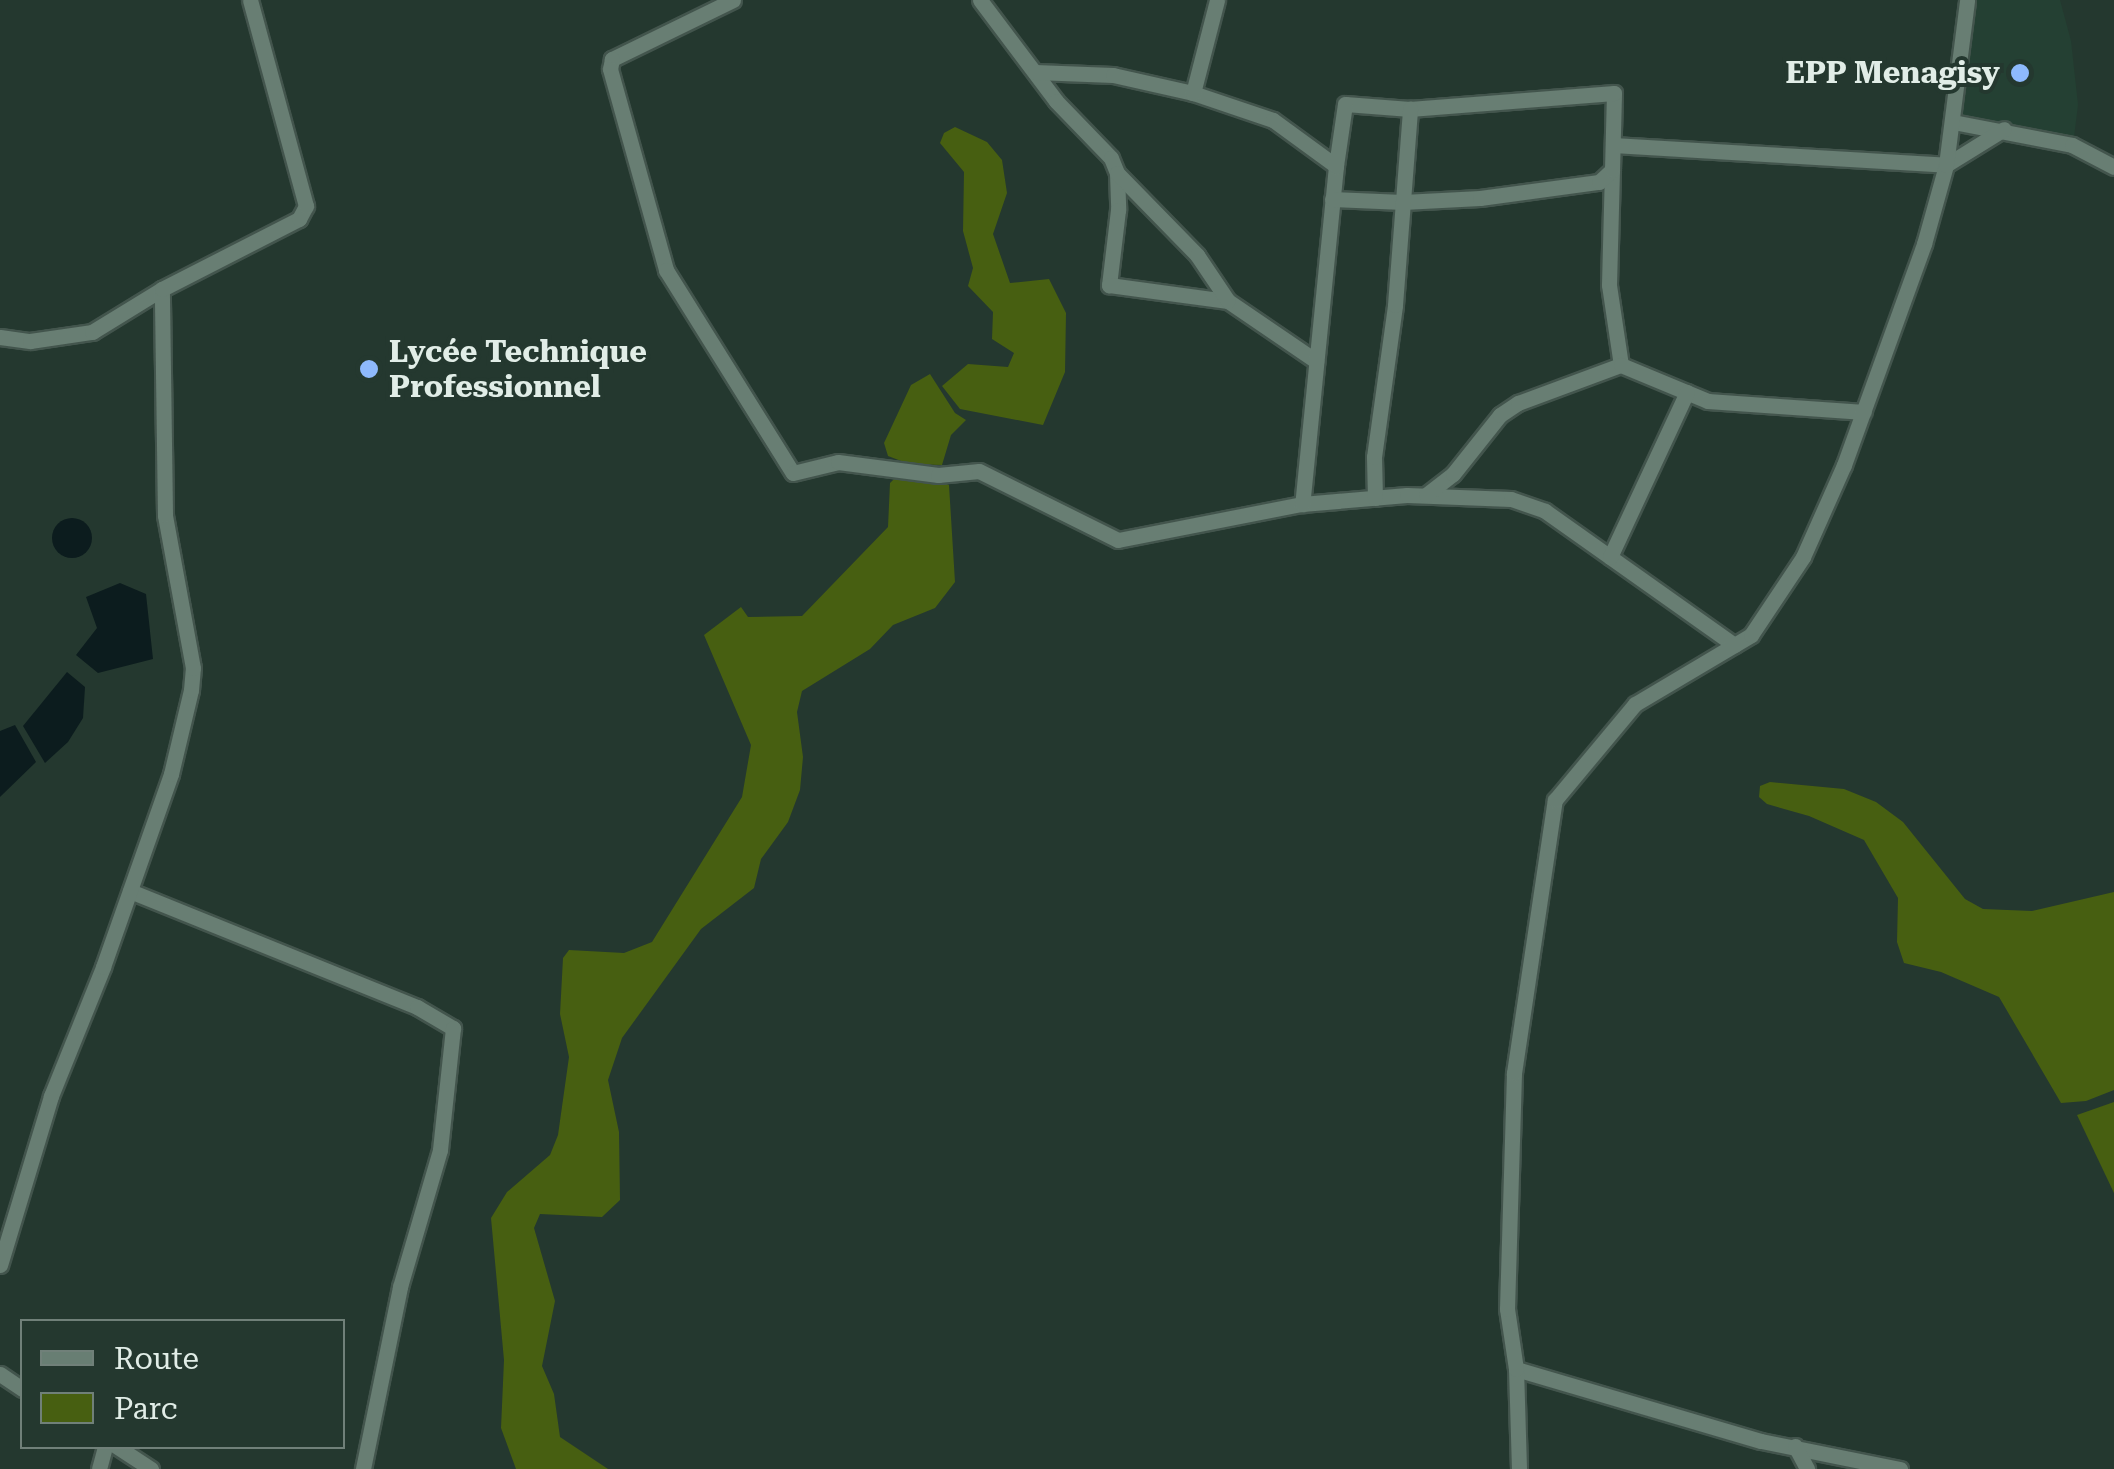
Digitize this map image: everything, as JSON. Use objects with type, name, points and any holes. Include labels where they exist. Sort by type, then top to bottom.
[{"type":"street","points":[[0,337],[30,340],[92,332],[162,289],[299,219],[306,206],[250,0]]},
{"type":"street","points":[[734,0],[612,59],[610,69],[666,270],[794,472],[838,462],[938,474],[980,471],[1118,540],[1302,504],[1426,494],[1511,499],[1545,511],[1734,645]]},
{"type":"street","points":[[980,0],[1034,72],[1111,158],[1118,173],[1198,255],[1228,301],[1316,361]]},
{"type":"street","points":[[1193,92],[1217,0]]},
{"type":"street","points":[[1519,1469],[1516,1369],[1507,1308],[1514,1073],[1555,800],[1635,704],[1751,635],[1803,557],[1864,412],[1924,244],[1946,165],[1966,0]]},
{"type":"street","points":[[1034,72],[1113,75],[1193,92],[1273,120],[1336,166]]},
{"type":"street","points":[[1302,504],[1345,104],[1410,108],[1614,94],[1609,285],[1621,365]]},
{"type":"street","points":[[1375,498],[1374,457],[1395,305],[1410,108]]},
{"type":"street","points":[[1953,122],[2004,129],[2072,146],[2114,167]]},
{"type":"street","points":[[1613,145],[1946,165],[2004,129]]},
{"type":"street","points":[[1332,199],[1403,202],[1576,187],[1600,182],[1612,170]]},
{"type":"street","points":[[1118,173],[1109,285],[1228,301]]},
{"type":"street","points":[[0,1265],[51,1096],[130,892],[170,774],[194,668],[165,516],[162,289]]},
{"type":"street","points":[[1426,494],[1453,474],[1500,415],[1518,402],[1621,365],[1708,401],[1864,412]]},
{"type":"street","points":[[1610,557],[1686,392]]},
{"type":"street","points":[[130,892],[417,1007],[452,1028],[440,1150],[400,1287],[362,1469]]},
{"type":"street","points":[[1516,1369],[1760,1441],[1900,1469]]},
{"type":"street","points":[[1795,1446],[1808,1469]]},
{"type":"street","points":[[121,1449],[151,1469]]},
{"type":"shaded area","name":"EPP Menagisy","points":[[1973,0],[2060,0],[2071,41],[2078,105],[2074,137],[1961,118]]},
{"type":"shaded area","points":[[72,518],[86,524],[92,538],[86,552],[72,558],[58,552],[52,538],[58,524]]},
{"type":"shaded area","points":[[120,583],[146,594],[153,659],[98,673],[76,655],[97,628],[86,597]]},
{"type":"shaded area","points":[[67,672],[85,687],[83,718],[68,742],[45,763],[23,726]]},
{"type":"shaded area","points":[[15,725],[36,762],[0,797],[0,731]]},
{"type":"green space","points":[[955,127],[987,142],[1002,160],[1007,193],[993,234],[1010,283],[1049,279],[1066,313],[1065,372],[1043,425],[960,409],[942,386],[968,364],[1008,367],[1014,353],[992,339],[993,312],[968,286],[973,268],[963,231],[964,172],[940,143],[944,133]]},
{"type":"green space","points":[[930,374],[955,413],[966,420],[951,435],[942,465],[909,464],[888,456],[884,443],[911,385]]},
{"type":"green space","points":[[897,476],[930,477],[949,485],[955,582],[935,608],[893,625],[870,649],[802,691],[797,712],[803,757],[800,790],[788,822],[761,859],[754,888],[701,929],[622,1038],[608,1080],[619,1132],[620,1200],[602,1217],[540,1214],[534,1228],[555,1301],[542,1366],[554,1394],[560,1437],[608,1469],[516,1469],[501,1428],[504,1360],[491,1218],[507,1192],[550,1155],[558,1135],[569,1057],[560,1014],[563,958],[569,950],[624,953],[652,942],[742,797],[751,745],[704,635],[741,607],[748,617],[802,616],[888,527],[890,483]]},
{"type":"green space","points":[[1770,782],[1844,789],[1876,802],[1903,822],[1965,899],[1983,909],[2032,911],[2114,892],[2114,1090],[2086,1101],[2061,1103],[1999,997],[1941,972],[1904,963],[1897,942],[1898,898],[1864,840],[1809,816],[1767,804],[1759,797],[1760,786]]},
{"type":"green space","points":[[2114,1102],[2114,1193],[2077,1115]]},
{"type":"place","name":"EPP Menagisy","points":[[2020,73]]},
{"type":"place","name":"Lycée Technique Professionnel","points":[[369,369]]}]
